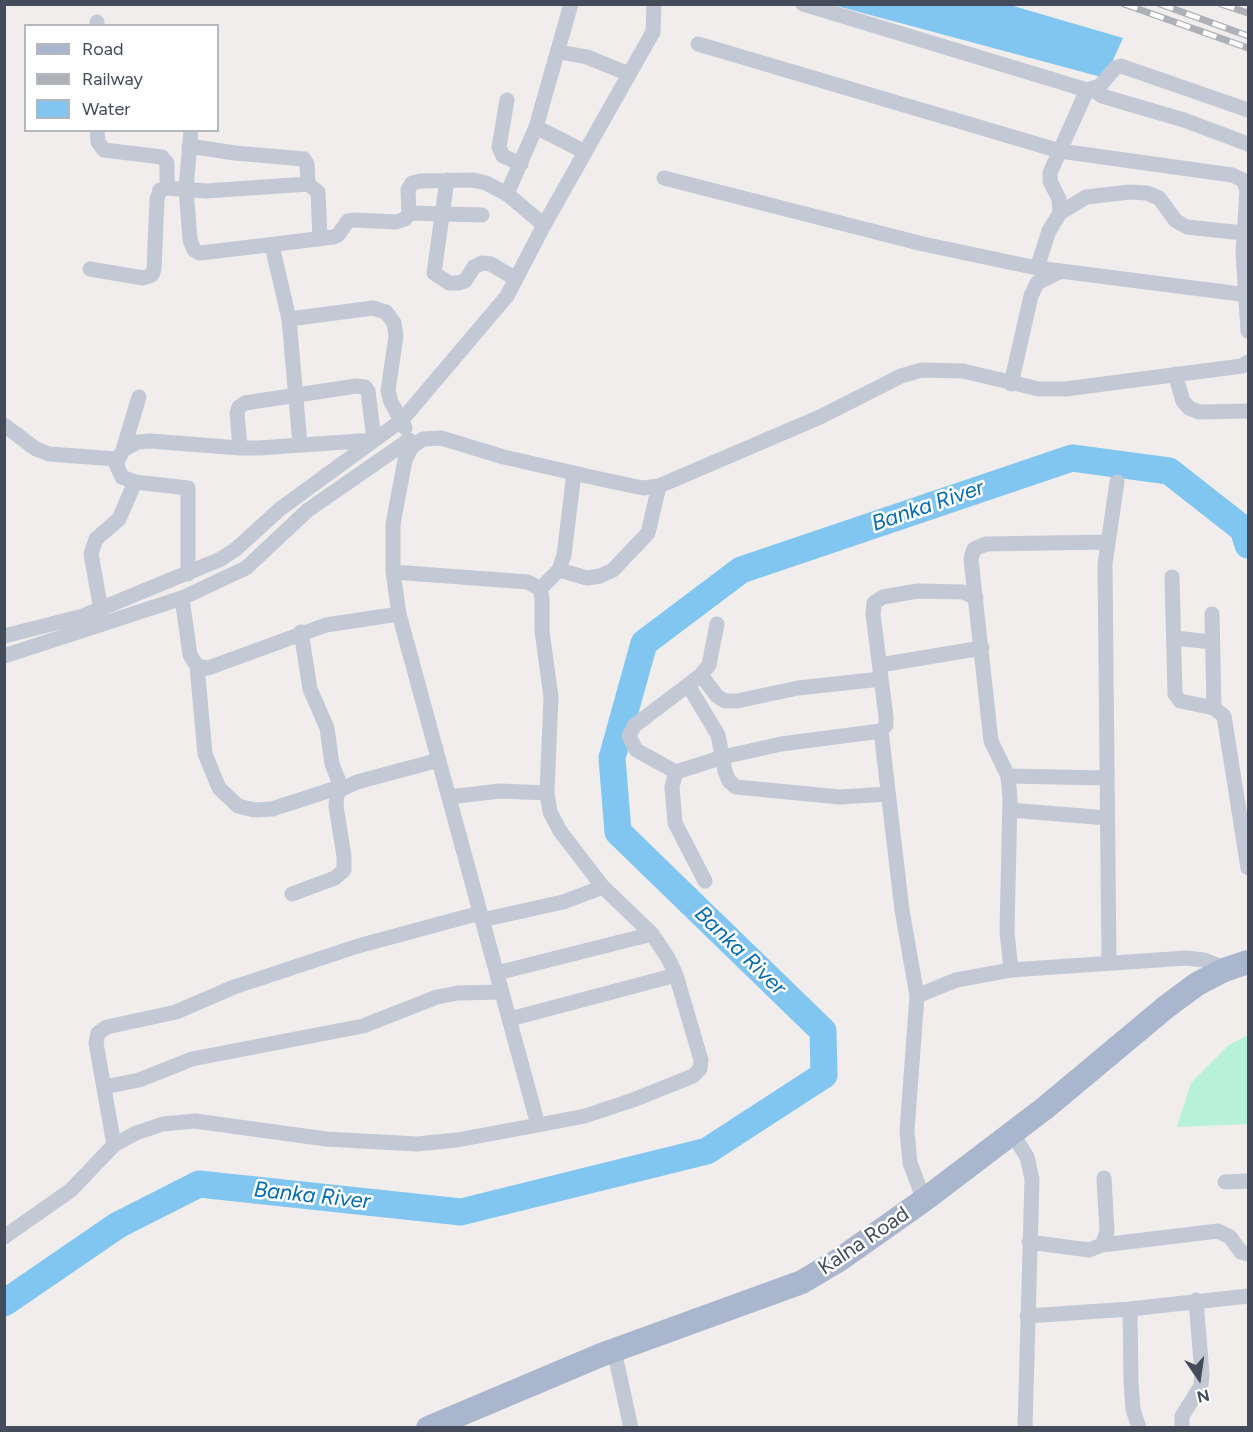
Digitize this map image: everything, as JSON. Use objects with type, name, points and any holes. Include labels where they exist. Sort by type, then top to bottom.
[{"type":"main road","name":"Kalna Road","points":[[428,1428],[614,1350],[802,1282],[839,1260],[924,1200],[1197,984],[1238,965]]},
{"type":"street","points":[[507,194],[536,127],[560,52],[571,4]]},
{"type":"street","points":[[4,636],[101,610],[188,573],[236,549],[280,509],[402,420],[492,316],[516,279],[653,32],[654,4]]},
{"type":"street","points":[[803,4],[1090,90],[1102,96],[1184,120],[1248,144]]},
{"type":"street","points":[[698,44],[1059,152],[1232,175],[1242,180],[1248,188],[1243,233],[1248,295],[1248,331]]},
{"type":"street","points":[[560,52],[594,60],[629,74]]},
{"type":"street","points":[[1060,213],[1059,199],[1050,182],[1050,173],[1090,90],[1115,68],[1121,66],[1248,110]]},
{"type":"street","points":[[507,100],[499,147],[503,156],[521,164]]},
{"type":"street","points":[[536,127],[585,152]]},
{"type":"street","points":[[97,132],[98,142],[104,150],[162,157],[167,163],[167,188]]},
{"type":"street","points":[[308,184],[307,164],[304,159],[235,153],[190,138],[186,189],[190,240],[194,250],[200,253],[338,236],[348,221],[396,222],[405,219],[409,213],[408,190],[412,183],[447,180],[473,180],[507,194],[544,225]]},
{"type":"street","points":[[664,178],[923,244],[1037,268],[1248,295]]},
{"type":"street","points":[[447,180],[444,214],[434,265],[439,278],[449,283],[465,281],[474,267],[482,263],[492,264],[516,279]]},
{"type":"street","points":[[90,269],[142,278],[152,275],[157,199],[160,190],[167,188],[206,191],[308,184],[318,192],[320,238]]},
{"type":"street","points":[[1037,268],[1049,231],[1060,213],[1086,197],[1130,192],[1147,193],[1160,198],[1176,221],[1187,227],[1243,233]]},
{"type":"street","points":[[409,213],[482,215]]},
{"type":"street","points":[[276,244],[273,250],[289,319],[300,444]]},
{"type":"street","points":[[1011,384],[1032,296],[1038,283],[1059,272]]},
{"type":"street","points":[[289,319],[373,308],[386,312],[394,323],[396,336],[388,391],[411,443],[405,460],[393,524],[393,572],[399,614],[538,1125]]},
{"type":"street","points":[[4,656],[182,598],[246,568],[308,510],[411,443],[423,439],[441,438],[504,457],[643,488],[659,486],[820,417],[901,375],[941,368],[1039,389],[1065,389],[1242,366],[1248,362]]},
{"type":"street","points":[[1175,374],[1183,401],[1189,408],[1199,412],[1248,411]]},
{"type":"street","points":[[240,448],[237,413],[239,407],[245,403],[356,386],[365,387],[369,394],[374,440]]},
{"type":"street","points":[[139,397],[117,470],[122,477],[135,482],[188,488],[188,573]]},
{"type":"street","points":[[4,425],[36,449],[49,454],[120,455],[138,442],[150,441],[240,448],[374,440]]},
{"type":"street","points":[[4,1237],[71,1190],[114,1145],[136,1133],[163,1124],[195,1121],[326,1139],[417,1144],[467,1138],[538,1125],[612,1108],[693,1076],[700,1069],[700,1060],[676,975],[652,934],[603,887],[560,831],[550,812],[547,793],[551,697],[542,631],[540,589],[560,570],[564,555],[574,473]]},
{"type":"street","points":[[101,610],[91,554],[96,539],[119,519],[135,482]]},
{"type":"street","points":[[1109,963],[1107,542],[1117,482]]},
{"type":"street","points":[[560,570],[587,578],[600,576],[613,570],[648,533],[659,486]]},
{"type":"street","points":[[1011,970],[1006,932],[1010,810],[1008,776],[991,741],[971,559],[974,549],[986,543],[1107,542]]},
{"type":"street","points":[[393,572],[528,582],[540,589]]},
{"type":"street","points":[[1172,577],[1175,694],[1180,701],[1214,708],[1224,716],[1228,729],[1234,793],[1248,868]]},
{"type":"street","points":[[717,624],[709,665],[701,675],[634,726],[628,736],[636,750],[676,772],[723,757],[781,744],[880,731],[885,725],[886,717],[873,614],[874,603],[883,597],[918,591],[963,592],[976,598]]},
{"type":"street","points":[[182,598],[190,655],[196,666],[205,754],[219,788],[238,806],[254,810],[272,809],[357,782],[439,760]]},
{"type":"street","points":[[196,666],[208,668],[224,664],[301,632],[344,621],[399,614]]},
{"type":"street","points":[[1212,614],[1214,708]]},
{"type":"street","points":[[301,632],[310,689],[327,728],[332,764],[341,788]]},
{"type":"street","points":[[1173,638],[1212,642]]},
{"type":"street","points":[[701,675],[717,696],[725,701],[737,701],[880,672],[981,648]]},
{"type":"street","points":[[688,685],[718,735],[729,781],[736,786],[840,797],[888,794]]},
{"type":"street","points":[[880,731],[902,910],[917,996],[907,1131],[910,1163],[924,1200]]},
{"type":"street","points":[[676,772],[672,787],[675,823],[705,881]]},
{"type":"street","points":[[1008,776],[1107,778]]},
{"type":"street","points":[[292,894],[335,878],[344,870],[336,806],[337,794],[341,788]]},
{"type":"street","points":[[449,797],[500,791],[547,793]]},
{"type":"street","points":[[1010,810],[1107,818]]},
{"type":"street","points":[[114,1145],[96,1043],[98,1033],[107,1027],[176,1012],[234,987],[336,954],[481,917],[563,902],[603,887]]},
{"type":"street","points":[[497,973],[652,934]]},
{"type":"street","points":[[917,996],[956,980],[1011,970],[1186,958],[1238,965]]},
{"type":"street","points":[[510,1019],[676,975]]},
{"type":"street","points":[[104,1087],[140,1080],[192,1059],[363,1026],[437,997],[458,993],[502,992]]},
{"type":"street","points":[[1012,1132],[1027,1157],[1032,1179],[1026,1428]]},
{"type":"street","points":[[1102,1245],[1107,1232],[1104,1178]]},
{"type":"street","points":[[1225,1182],[1248,1181]]},
{"type":"street","points":[[1029,1242],[1089,1250],[1102,1245],[1218,1231],[1230,1237],[1241,1252],[1248,1254]]},
{"type":"street","points":[[1027,1316],[1130,1309],[1248,1296]]},
{"type":"street","points":[[1182,1428],[1182,1416],[1201,1386],[1196,1300]]},
{"type":"street","points":[[1130,1309],[1131,1382],[1139,1428]]},
{"type":"street","points":[[614,1350],[631,1428]]},
{"type":"green space","points":[[1248,1035],[1248,1124],[1177,1127],[1191,1083],[1229,1045]]},
{"type":"water","points":[[833,5],[1010,5],[1123,38],[1105,78]]},
{"type":"waterway","name":"Banka River","points":[[4,1303],[118,1225],[199,1184],[461,1212],[707,1151],[824,1075],[823,1031],[618,832],[612,758],[644,643],[741,570],[1072,458],[1169,471],[1243,529],[1248,545]]},
{"type":"railway","points":[[1124,4],[1248,48]]},
{"type":"railway","points":[[1160,4],[1248,36]]},
{"type":"railway","points":[[1221,4],[1248,13]]}]
